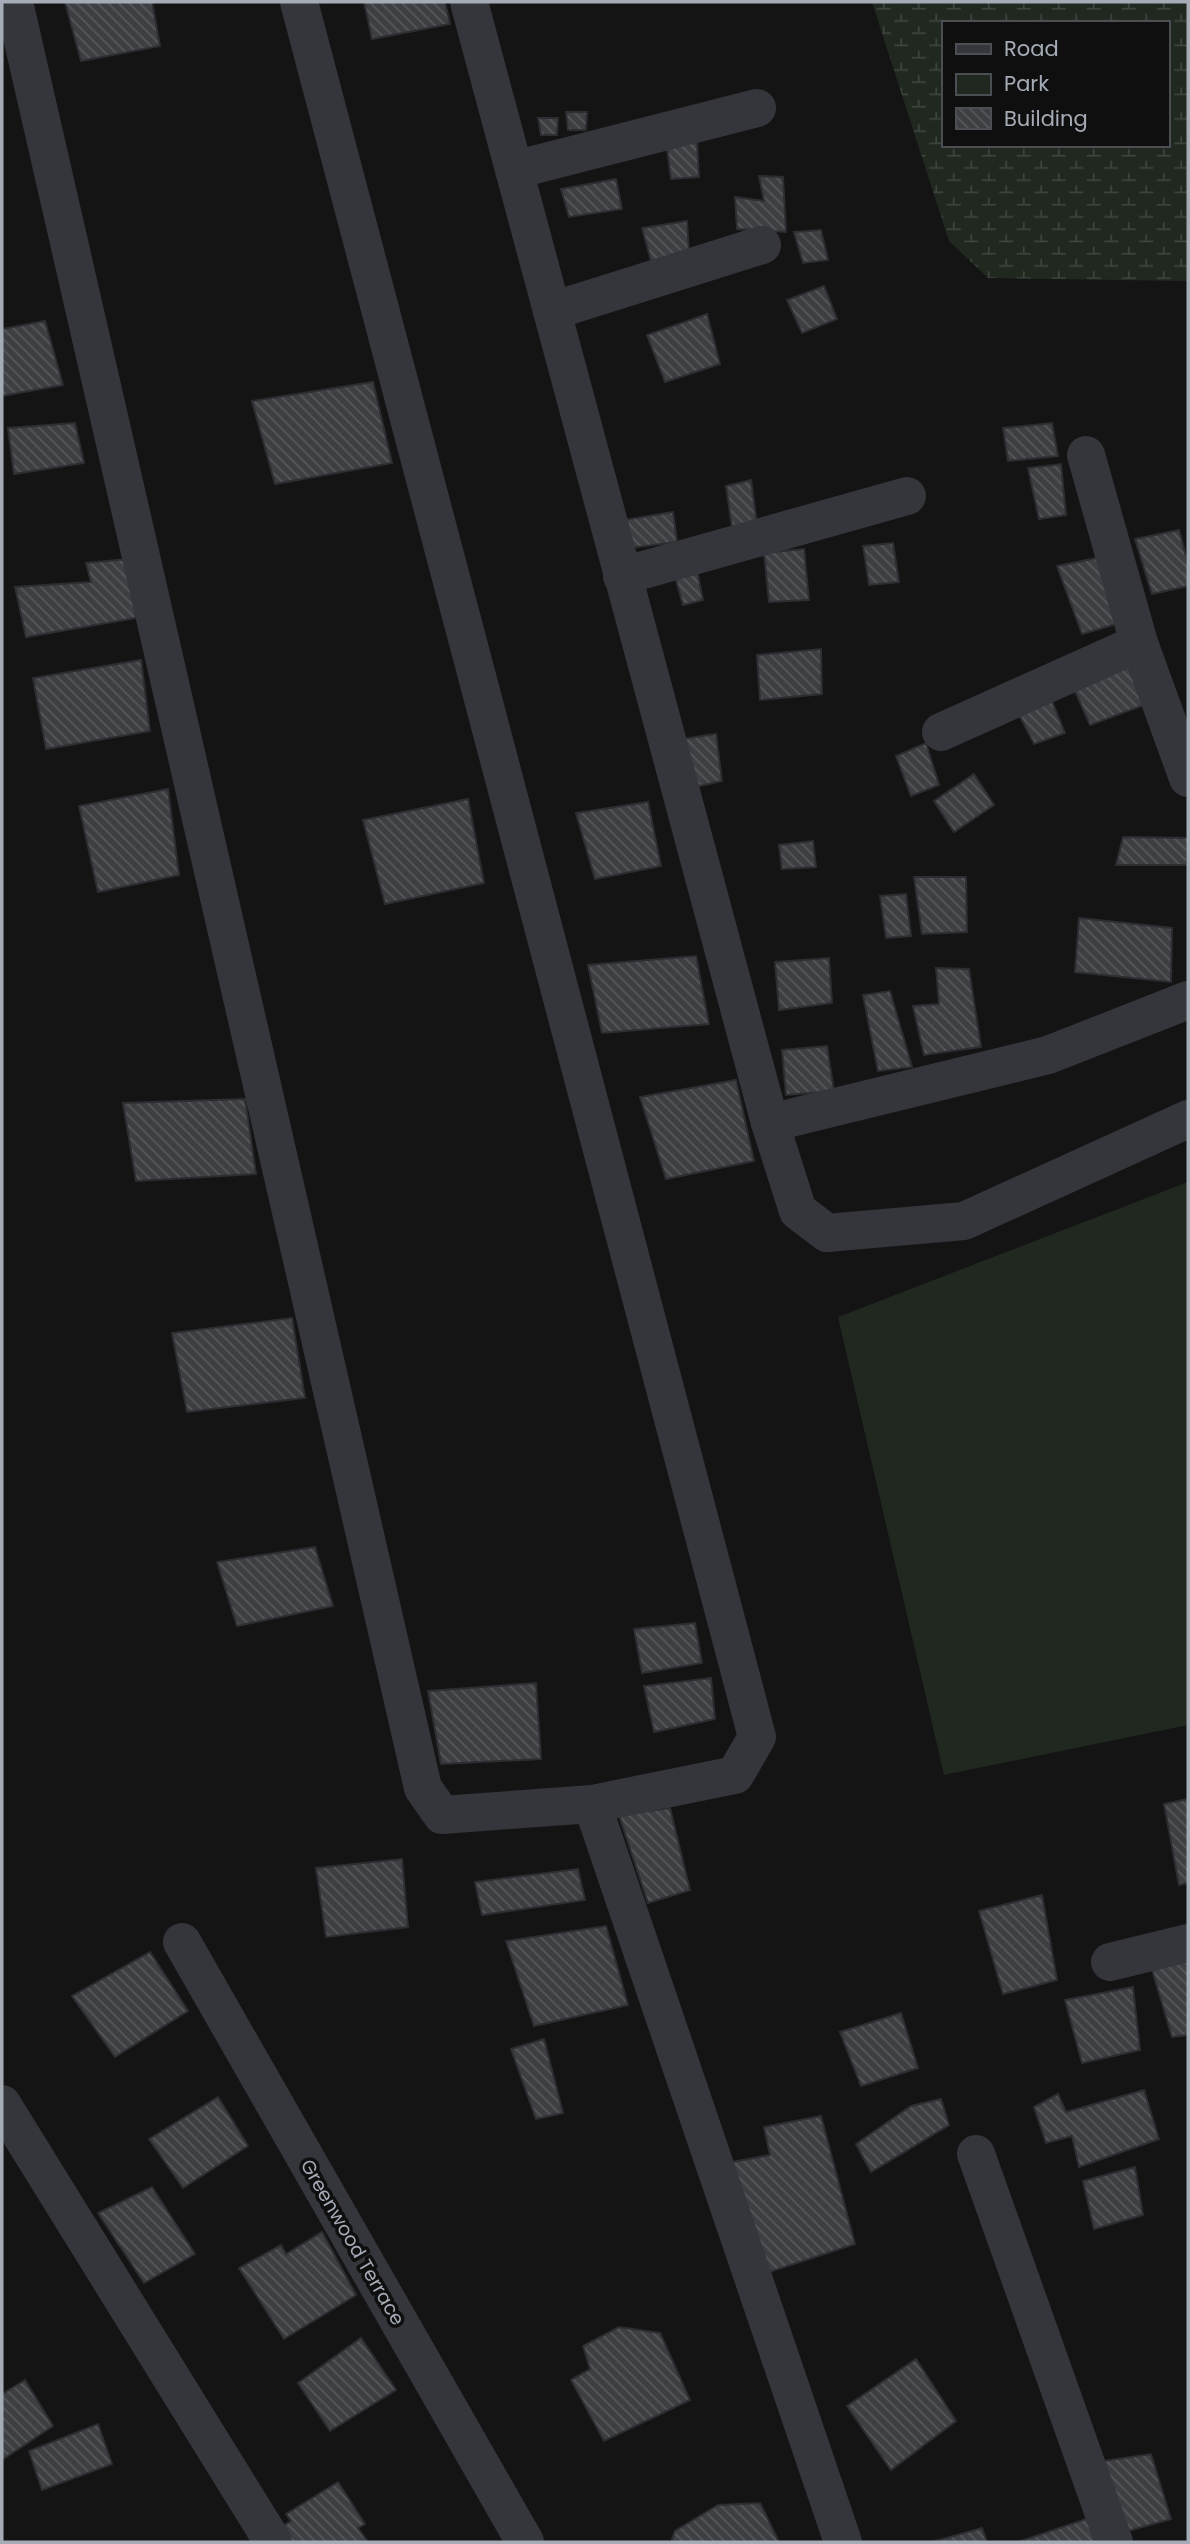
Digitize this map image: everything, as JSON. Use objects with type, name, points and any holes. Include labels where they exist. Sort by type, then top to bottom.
[{"type":"street","points":[[15,2],[423,1788],[442,1815],[592,1804],[735,1775],[757,1737],[299,2]]},
{"type":"street","points":[[469,2],[622,576],[797,1211],[827,1233],[964,1221],[1188,1119]]},
{"type":"street","points":[[514,170],[757,108]]},
{"type":"street","points":[[552,311],[762,245]]},
{"type":"street","points":[[1086,455],[1139,643],[1188,778]]},
{"type":"street","points":[[622,576],[907,496]]},
{"type":"street","points":[[941,732],[1139,643]]},
{"type":"street","points":[[771,1123],[1048,1055],[1188,1000]]},
{"type":"street","points":[[592,1804],[843,2542]]},
{"type":"street","name":"Greenwood Terrace","points":[[182,1942],[524,2542]]},
{"type":"street","points":[[1110,1962],[1188,1943]]},
{"type":"street","points":[[2,2104],[273,2542]]},
{"type":"street","points":[[976,2154],[1114,2542]]},
{"type":"green space","points":[[872,2],[1188,2],[1188,281],[988,278],[949,241]]},
{"type":"green space","points":[[1188,1182],[1188,1725],[944,1775],[838,1317]]},
{"type":"building","points":[[65,2],[152,2],[160,46],[81,61]]},
{"type":"building","points":[[364,2],[445,2],[450,24],[372,39]]},
{"type":"building","points":[[566,112],[587,112],[586,130],[568,130]]},
{"type":"building","points":[[538,118],[558,118],[557,135],[541,135]]},
{"type":"building","points":[[666,140],[697,141],[699,177],[671,179]]},
{"type":"building","points":[[759,176],[783,177],[786,232],[737,229],[735,197],[764,201]]},
{"type":"building","points":[[616,179],[622,209],[569,217],[561,189]]},
{"type":"building","points":[[687,221],[689,254],[651,261],[642,228]]},
{"type":"building","points":[[821,230],[828,260],[803,263],[794,232]]},
{"type":"building","points":[[824,286],[837,319],[802,333],[787,300]]},
{"type":"building","points":[[707,314],[720,364],[665,382],[647,335]]},
{"type":"building","points":[[45,321],[63,385],[2,396],[2,329]]},
{"type":"building","points":[[373,382],[392,463],[275,484],[252,401]]},
{"type":"building","points":[[75,423],[84,463],[14,474],[8,428]]},
{"type":"building","points":[[1052,423],[1058,456],[1008,461],[1003,428]]},
{"type":"building","points":[[1061,464],[1066,515],[1039,519],[1028,468]]},
{"type":"building","points":[[751,480],[757,524],[732,528],[726,486]]},
{"type":"building","points":[[673,512],[677,542],[630,548],[624,520]]},
{"type":"building","points":[[1179,530],[1188,564],[1188,586],[1152,594],[1135,539]]},
{"type":"building","points":[[893,543],[899,582],[869,585],[863,546]]},
{"type":"building","points":[[804,549],[809,600],[769,602],[764,553]]},
{"type":"building","points":[[1102,557],[1120,623],[1082,634],[1057,566]]},
{"type":"building","points":[[128,559],[136,618],[26,637],[15,587],[91,582],[86,563]]},
{"type":"building","points":[[695,561],[703,600],[683,605],[672,566]]},
{"type":"building","points":[[821,649],[822,694],[760,700],[757,655]]},
{"type":"building","points":[[141,660],[150,731],[46,749],[33,678]]},
{"type":"building","points":[[1132,662],[1147,704],[1090,725],[1071,682]]},
{"type":"building","points":[[1049,694],[1065,733],[1034,744],[1014,705]]},
{"type":"building","points":[[716,734],[722,781],[686,789],[675,740]]},
{"type":"building","points":[[926,743],[939,785],[911,796],[896,756]]},
{"type":"building","points":[[974,774],[994,805],[954,832],[934,801]]},
{"type":"building","points":[[168,789],[179,875],[98,892],[79,806]]},
{"type":"building","points":[[468,799],[484,883],[385,904],[363,820]]},
{"type":"building","points":[[648,802],[661,866],[595,879],[576,813]]},
{"type":"building","points":[[1123,837],[1188,838],[1187,865],[1116,865]]},
{"type":"building","points":[[813,841],[816,867],[782,869],[779,845]]},
{"type":"building","points":[[914,877],[966,877],[967,932],[922,934]]},
{"type":"building","points":[[906,894],[911,936],[886,938],[880,896]]},
{"type":"building","points":[[1079,918],[1172,928],[1171,982],[1075,972]]},
{"type":"building","points":[[696,956],[709,1024],[602,1033],[588,965]]},
{"type":"building","points":[[829,958],[832,1003],[779,1010],[775,962]]},
{"type":"building","points":[[936,968],[969,969],[981,1047],[924,1055],[913,1006],[939,1004]]},
{"type":"building","points":[[890,991],[912,1067],[878,1071],[863,995]]},
{"type":"building","points":[[827,1046],[834,1091],[786,1095],[782,1050]]},
{"type":"building","points":[[736,1080],[754,1161],[666,1179],[640,1097]]},
{"type":"building","points":[[245,1099],[256,1174],[136,1181],[123,1103]]},
{"type":"building","points":[[292,1318],[305,1398],[187,1412],[172,1333]]},
{"type":"building","points":[[315,1547],[333,1606],[237,1626],[217,1562]]},
{"type":"building","points":[[695,1623],[702,1663],[642,1673],[634,1629]]},
{"type":"building","points":[[711,1678],[715,1719],[654,1732],[644,1686]]},
{"type":"building","points":[[536,1683],[541,1759],[441,1764],[428,1691]]},
{"type":"building","points":[[1188,1799],[1188,1883],[1179,1885],[1164,1804]]},
{"type":"building","points":[[670,1808],[690,1890],[648,1903],[619,1815]]},
{"type":"building","points":[[402,1859],[408,1927],[326,1937],[316,1868]]},
{"type":"building","points":[[578,1869],[585,1900],[482,1915],[475,1882]]},
{"type":"building","points":[[1042,1895],[1057,1980],[1003,1994],[979,1911]]},
{"type":"building","points":[[606,1926],[628,2005],[534,2026],[506,1941]]},
{"type":"building","points":[[150,1952],[188,2011],[115,2057],[72,1996]]},
{"type":"building","points":[[1188,1957],[1188,2035],[1172,2037],[1150,1963]]},
{"type":"building","points":[[1133,1987],[1140,2050],[1082,2063],[1065,2000]]},
{"type":"building","points":[[901,2013],[918,2068],[861,2086],[840,2032]]},
{"type":"building","points":[[544,2039],[563,2113],[536,2119],[511,2049]]},
{"type":"building","points":[[1144,2090],[1159,2139],[1079,2167],[1072,2136],[1046,2143],[1034,2107],[1058,2094],[1066,2112]]},
{"type":"building","points":[[218,2097],[248,2146],[183,2188],[149,2139]]},
{"type":"building","points":[[941,2099],[949,2125],[871,2172],[856,2144],[911,2106]]},
{"type":"building","points":[[821,2116],[855,2244],[766,2273],[727,2163],[770,2155],[764,2127]]},
{"type":"building","points":[[1135,2167],[1143,2215],[1094,2229],[1083,2181]]},
{"type":"building","points":[[152,2187],[195,2254],[144,2283],[98,2213]]},
{"type":"building","points":[[322,2232],[356,2295],[284,2339],[239,2268],[281,2245],[286,2254]]},
{"type":"building","points":[[619,2327],[660,2333],[690,2400],[604,2441],[571,2380],[590,2369],[583,2346]]},
{"type":"building","points":[[361,2338],[396,2390],[330,2431],[298,2383]]},
{"type":"building","points":[[916,2359],[956,2421],[891,2470],[847,2406]]},
{"type":"building","points":[[25,2380],[53,2426],[2,2460],[2,2394]]},
{"type":"building","points":[[98,2424],[112,2464],[42,2490],[29,2451]]},
{"type":"building","points":[[1151,2454],[1171,2519],[1128,2531],[1103,2461]]},
{"type":"building","points":[[338,2482],[365,2524],[358,2528],[368,2542],[287,2542],[278,2529],[291,2521],[286,2514]]},
{"type":"building","points":[[760,2503],[779,2542],[671,2542],[675,2531],[718,2505]]},
{"type":"building","points":[[1089,2518],[1097,2542],[1018,2542]]},
{"type":"building","points":[[982,2528],[987,2542],[932,2542]]}]
